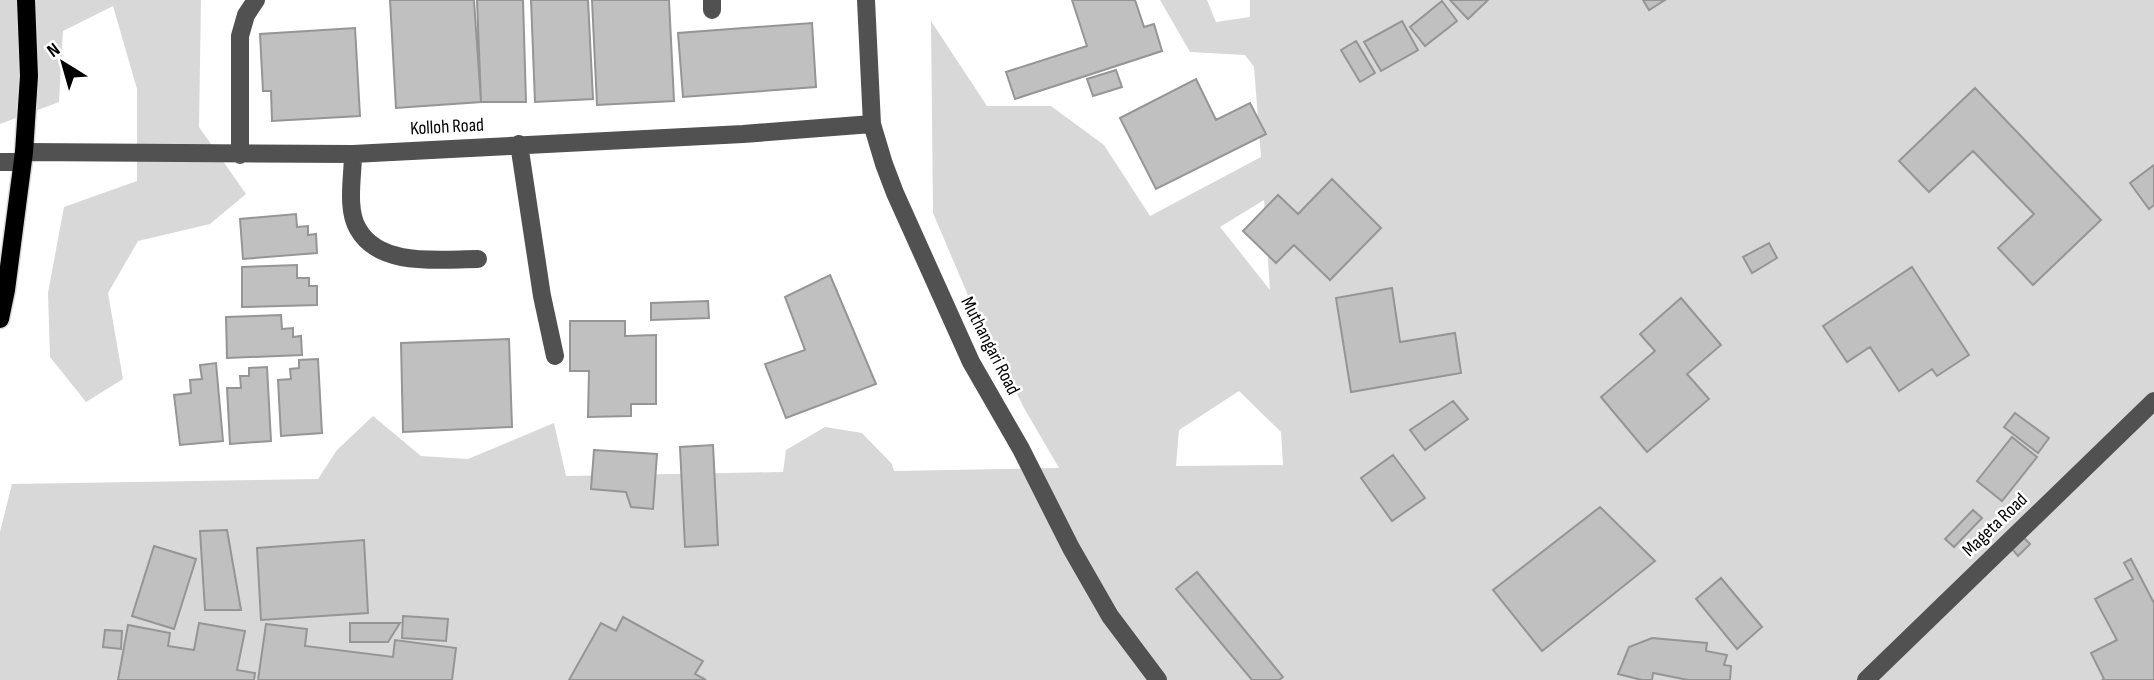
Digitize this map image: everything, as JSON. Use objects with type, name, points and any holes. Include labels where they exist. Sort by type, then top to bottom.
[{"type":"main road","points":[[0,319],[23,157],[29,76],[26,0]]},
{"type":"street","points":[[240,155],[240,36],[246,15],[256,0]]},
{"type":"street","name":"Muthangari Road","points":[[866,0],[872,124],[895,193],[971,362],[1071,548],[1110,615],[1158,680]]},
{"type":"street","name":"Kolloh Road","points":[[0,162],[23,157],[353,154],[743,134],[872,124]]},
{"type":"street","points":[[519,144],[542,296],[555,356]]},
{"type":"street","points":[[353,154],[352,210],[357,228],[373,245],[394,256],[478,259]]},
{"type":"street","name":"Mageta Road","points":[[1866,680],[2154,401]]},
{"type":"shaded area","points":[[0,0],[201,0],[199,127],[246,194],[210,224],[138,241],[108,293],[123,379],[86,402],[50,357],[48,293],[64,207],[137,181],[137,89],[113,6],[63,31],[59,102],[0,124]]},
{"type":"shaded area","points":[[1160,0],[1207,0],[1216,22],[1250,17],[1250,0],[2154,0],[2154,680],[0,680],[0,532],[12,484],[318,479],[337,450],[373,416],[421,456],[468,459],[554,423],[566,476],[783,472],[786,450],[825,427],[862,433],[892,464],[894,471],[1059,468],[1024,408],[970,300],[933,213],[931,21],[987,106],[1051,106],[1104,145],[1150,216],[1261,157],[1254,67],[1245,55],[1190,52]],"holes":[[[1264,200],[1270,290],[1220,227]],[[1239,391],[1281,432],[1283,465],[1176,466],[1179,430]]]},
{"type":"building","points":[[390,0],[474,0],[481,102],[396,108]]},
{"type":"building","points":[[477,0],[523,0],[526,102],[481,102]]},
{"type":"building","points":[[531,0],[588,0],[593,99],[535,102]]},
{"type":"building","points":[[592,0],[669,0],[674,101],[597,105]]},
{"type":"building","points":[[1072,0],[1135,0],[1144,27],[1154,24],[1162,51],[1015,99],[1006,72],[1087,46]]},
{"type":"building","points":[[1450,0],[1488,0],[1468,19]]},
{"type":"building","points":[[1643,0],[1665,0],[1649,10]]},
{"type":"building","points":[[1442,1],[1457,21],[1425,46],[1410,27]]},
{"type":"building","points":[[1402,21],[1418,50],[1381,71],[1364,42]]},
{"type":"building","points":[[812,23],[816,87],[683,97],[678,33]]},
{"type":"building","points":[[355,28],[360,116],[272,121],[271,91],[263,91],[260,34]]},
{"type":"building","points":[[1356,41],[1375,73],[1360,82],[1341,50]]},
{"type":"building","points":[[1116,70],[1122,87],[1093,96],[1087,79]]},
{"type":"building","points":[[1196,79],[1216,120],[1250,103],[1266,134],[1156,189],[1120,118]]},
{"type":"building","points":[[1975,88],[2101,220],[2033,285],[1998,248],[2034,214],[1973,151],[1929,192],[1899,161]]},
{"type":"building","points":[[2154,165],[2154,205],[2149,209],[2130,183]]},
{"type":"building","points":[[1332,179],[1381,228],[1330,280],[1294,245],[1276,263],[1243,231],[1278,195],[1298,214]]},
{"type":"building","points":[[296,214],[297,227],[308,226],[308,235],[316,234],[317,253],[243,259],[240,219]]},
{"type":"building","points":[[1769,243],[1777,258],[1752,273],[1743,257]]},
{"type":"building","points":[[297,265],[297,278],[309,278],[309,286],[317,286],[317,305],[242,307],[242,267]]},
{"type":"building","points":[[1912,267],[1969,355],[1937,376],[1932,369],[1899,391],[1870,347],[1847,362],[1823,326]]},
{"type":"building","points":[[830,275],[876,384],[786,418],[765,364],[805,350],[785,297]]},
{"type":"building","points":[[1392,288],[1400,342],[1455,333],[1461,373],[1351,392],[1336,298]]},
{"type":"building","points":[[1681,298],[1721,345],[1687,374],[1709,399],[1647,452],[1601,397],[1655,351],[1640,334]]},
{"type":"building","points":[[708,301],[709,318],[651,320],[651,303]]},
{"type":"building","points":[[281,315],[282,329],[293,328],[293,337],[301,336],[302,355],[227,358],[226,317]]},
{"type":"building","points":[[570,321],[625,321],[625,336],[656,335],[656,404],[631,404],[631,416],[588,417],[589,371],[570,371]]},
{"type":"building","points":[[509,339],[512,427],[403,432],[401,343]]},
{"type":"building","points":[[318,359],[322,433],[281,436],[278,380],[291,379],[290,369],[299,368],[299,360]]},
{"type":"building","points":[[216,363],[223,441],[180,445],[174,395],[191,393],[190,380],[202,379],[200,365]]},
{"type":"building","points":[[267,367],[271,441],[230,444],[227,388],[241,388],[240,376],[249,376],[249,368]]},
{"type":"building","points":[[1453,401],[1468,419],[1425,450],[1410,430]]},
{"type":"building","points":[[2015,413],[2049,438],[2038,453],[2004,427]]},
{"type":"building","points":[[2012,437],[2037,457],[2002,501],[1977,481]]},
{"type":"building","points":[[713,445],[718,545],[685,547],[680,447]]},
{"type":"building","points":[[594,450],[657,454],[653,509],[631,507],[626,492],[591,489]]},
{"type":"building","points":[[1393,455],[1425,498],[1392,521],[1361,478]]},
{"type":"building","points":[[1600,507],[1655,561],[1542,651],[1493,590]]},
{"type":"building","points":[[1973,510],[1982,518],[1954,547],[1945,539]]},
{"type":"building","points":[[227,530],[241,610],[205,610],[200,531]]},
{"type":"building","points":[[2023,537],[2030,544],[2018,556],[2012,549]]},
{"type":"building","points":[[364,540],[368,613],[261,620],[257,548]]},
{"type":"building","points":[[154,546],[196,559],[174,629],[132,616]]},
{"type":"building","points":[[2131,559],[2154,603],[2154,680],[2102,680],[2104,679],[2091,653],[2117,640],[2095,599],[2133,579],[2124,563]]},
{"type":"building","points":[[1197,572],[1283,677],[1279,680],[1252,680],[1176,589]]},
{"type":"building","points":[[1721,578],[1762,627],[1737,649],[1696,599]]},
{"type":"building","points":[[403,616],[448,619],[446,641],[402,638]]},
{"type":"building","points":[[623,617],[703,661],[695,674],[706,680],[569,680],[601,623],[616,631]]},
{"type":"building","points":[[199,623],[245,631],[237,670],[255,673],[254,680],[118,680],[128,625],[170,633],[168,646],[194,650]]},
{"type":"building","points":[[350,623],[400,623],[388,642],[350,642]]},
{"type":"building","points":[[266,624],[307,629],[305,646],[393,657],[395,640],[456,648],[452,680],[258,680]]},
{"type":"building","points":[[105,630],[122,631],[121,649],[103,647]]},
{"type":"building","points":[[1652,638],[1707,643],[1706,651],[1727,655],[1724,665],[1731,666],[1730,680],[1688,680],[1653,673],[1652,680],[1642,680],[1618,674],[1629,647]]}]
